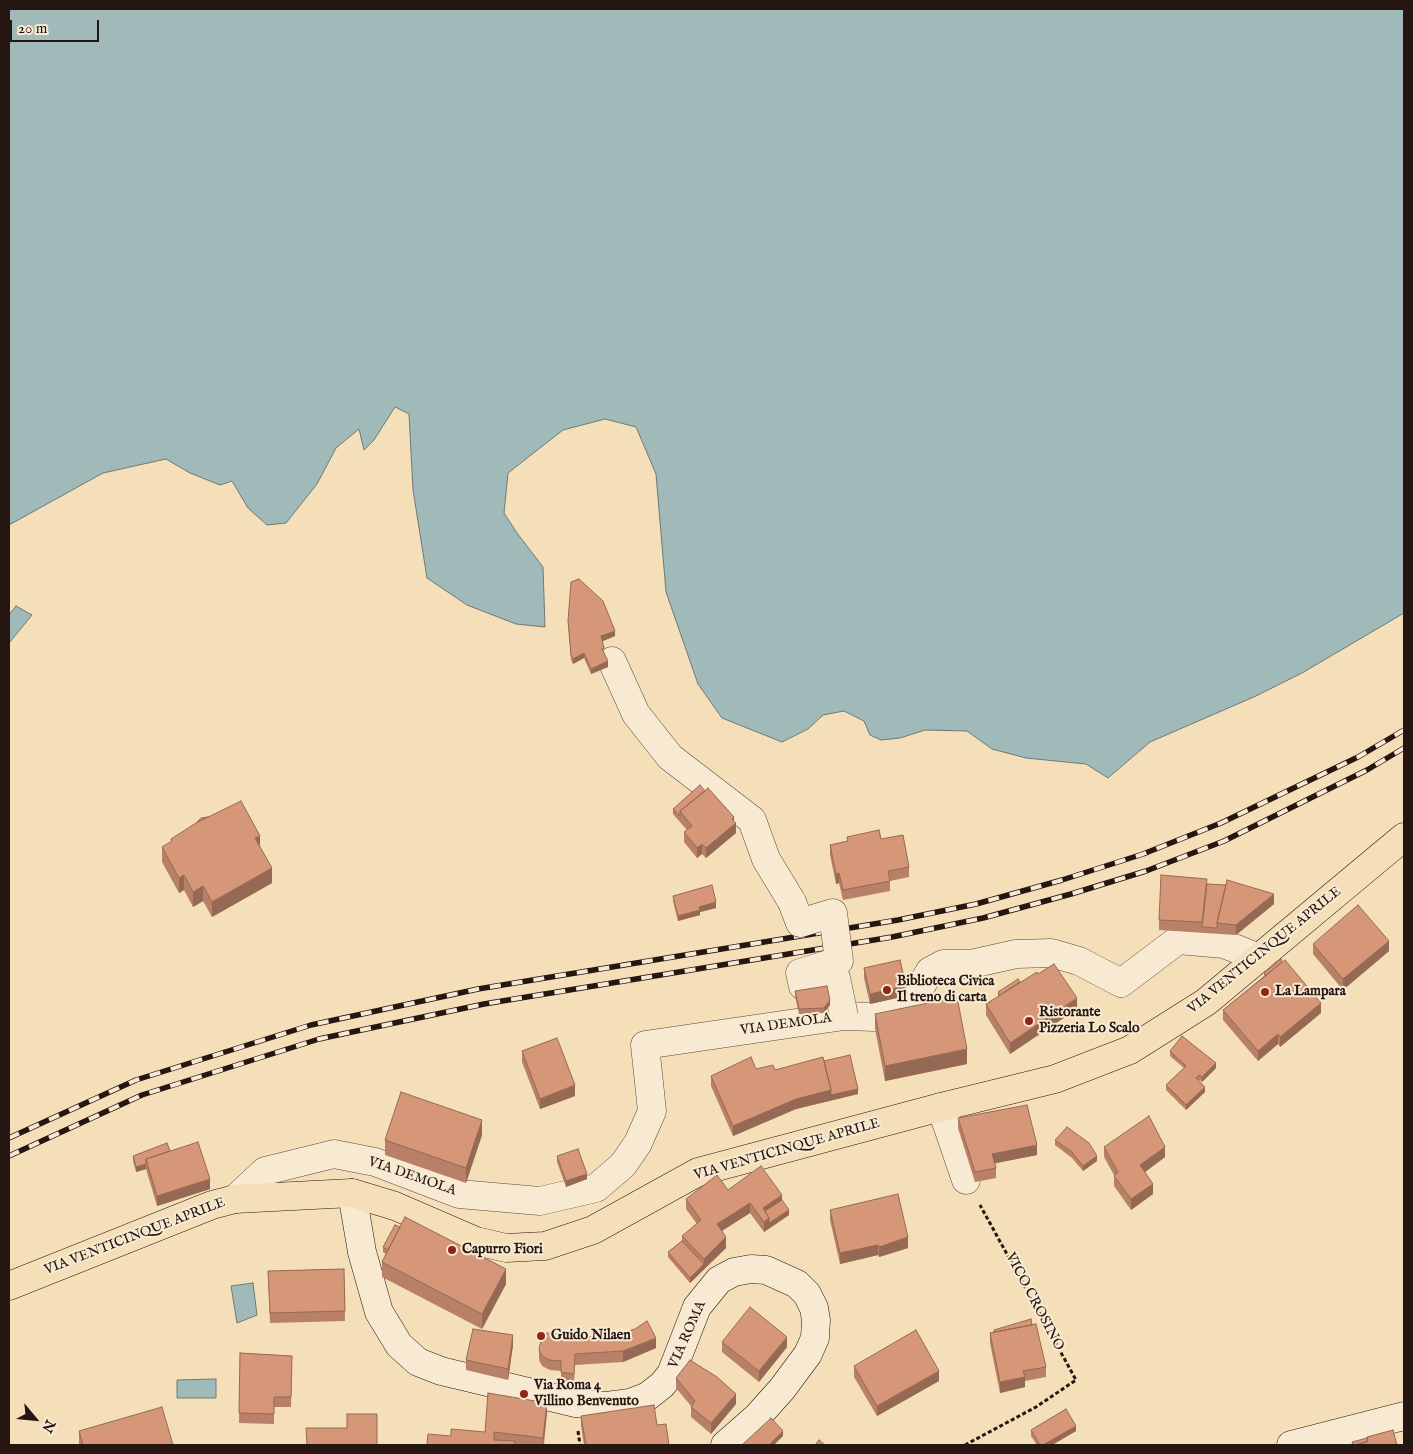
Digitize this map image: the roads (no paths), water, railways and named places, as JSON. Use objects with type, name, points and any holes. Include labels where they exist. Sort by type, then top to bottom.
[{"type":"main road","name":"VIA VENTICINQUE APRILE","points":[[9,1286],[212,1205],[235,1199],[352,1193],[396,1206],[476,1241],[506,1248],[545,1246],[593,1230],[698,1172],[941,1107],[1055,1079],[1130,1050],[1206,1002],[1404,836]]},
{"type":"street","points":[[612,661],[636,714],[670,757],[752,820],[766,859],[792,902],[800,923],[833,913],[839,961],[800,973],[803,986],[836,978],[844,1016],[875,1017],[899,1011],[921,986],[930,971],[943,964],[971,964],[1016,954],[1050,953],[1079,960],[1121,983],[1178,940],[1224,944],[1259,958]]},
{"type":"street","name":"VIA DEMOLA","points":[[235,1199],[265,1171],[334,1154],[375,1162],[459,1194],[540,1201],[596,1188],[623,1165],[638,1143],[652,1111],[645,1045],[844,1016]]},
{"type":"street","points":[[941,1107],[966,1180]]},
{"type":"street","name":"VIA ROMA","points":[[352,1193],[362,1252],[379,1312],[399,1345],[418,1362],[440,1371],[575,1403],[607,1406],[630,1403],[648,1396],[662,1385],[670,1374],[697,1307],[719,1280],[734,1272],[751,1269],[766,1270],[796,1284],[807,1294],[814,1308],[816,1320],[815,1338],[808,1354],[757,1417],[725,1445]]},
{"type":"street","points":[[1291,1445],[1404,1416]]},
{"type":"water","points":[[9,9],[1404,9],[1404,613],[1302,673],[1256,696],[1150,742],[1108,778],[1086,764],[1026,758],[992,749],[967,731],[925,730],[900,738],[881,740],[870,735],[864,721],[844,711],[823,715],[808,729],[782,742],[722,718],[698,684],[666,592],[656,474],[636,427],[605,419],[563,430],[508,473],[504,513],[543,567],[545,627],[516,624],[467,605],[427,578],[413,490],[409,414],[395,407],[374,440],[364,450],[359,429],[336,448],[317,484],[286,523],[267,525],[248,508],[232,481],[220,485],[190,473],[166,459],[103,473],[9,525]]},
{"type":"water","points":[[16,606],[32,615],[9,643],[9,615]]},
{"type":"water","points":[[253,1283],[257,1315],[237,1323],[231,1286]]},
{"type":"water","points":[[216,1379],[216,1398],[177,1398],[177,1380]]},
{"type":"railway","points":[[9,1138],[136,1080],[311,1025],[478,989],[898,920],[976,904],[1062,880],[1143,854],[1221,823],[1358,757],[1404,730]]},
{"type":"railway","points":[[9,1156],[142,1095],[319,1039],[484,1004],[892,937],[983,918],[1071,894],[1146,871],[1224,841],[1367,770],[1404,748]]},
{"type":"place","name":"Biblioteca Civica Il treno di carta","points":[[887,990]]},
{"type":"place","name":"La Lampara","points":[[1265,992]]},
{"type":"place","name":"Ristorante Pizzeria Lo Scalo","points":[[1029,1021]]},
{"type":"place","name":"Capurro Fiori","points":[[452,1250]]},
{"type":"place","name":"Guido Nilaen","points":[[541,1336]]},
{"type":"place","name":"Via Roma 4 Villino Benvenuto","points":[[524,1394]]}]
